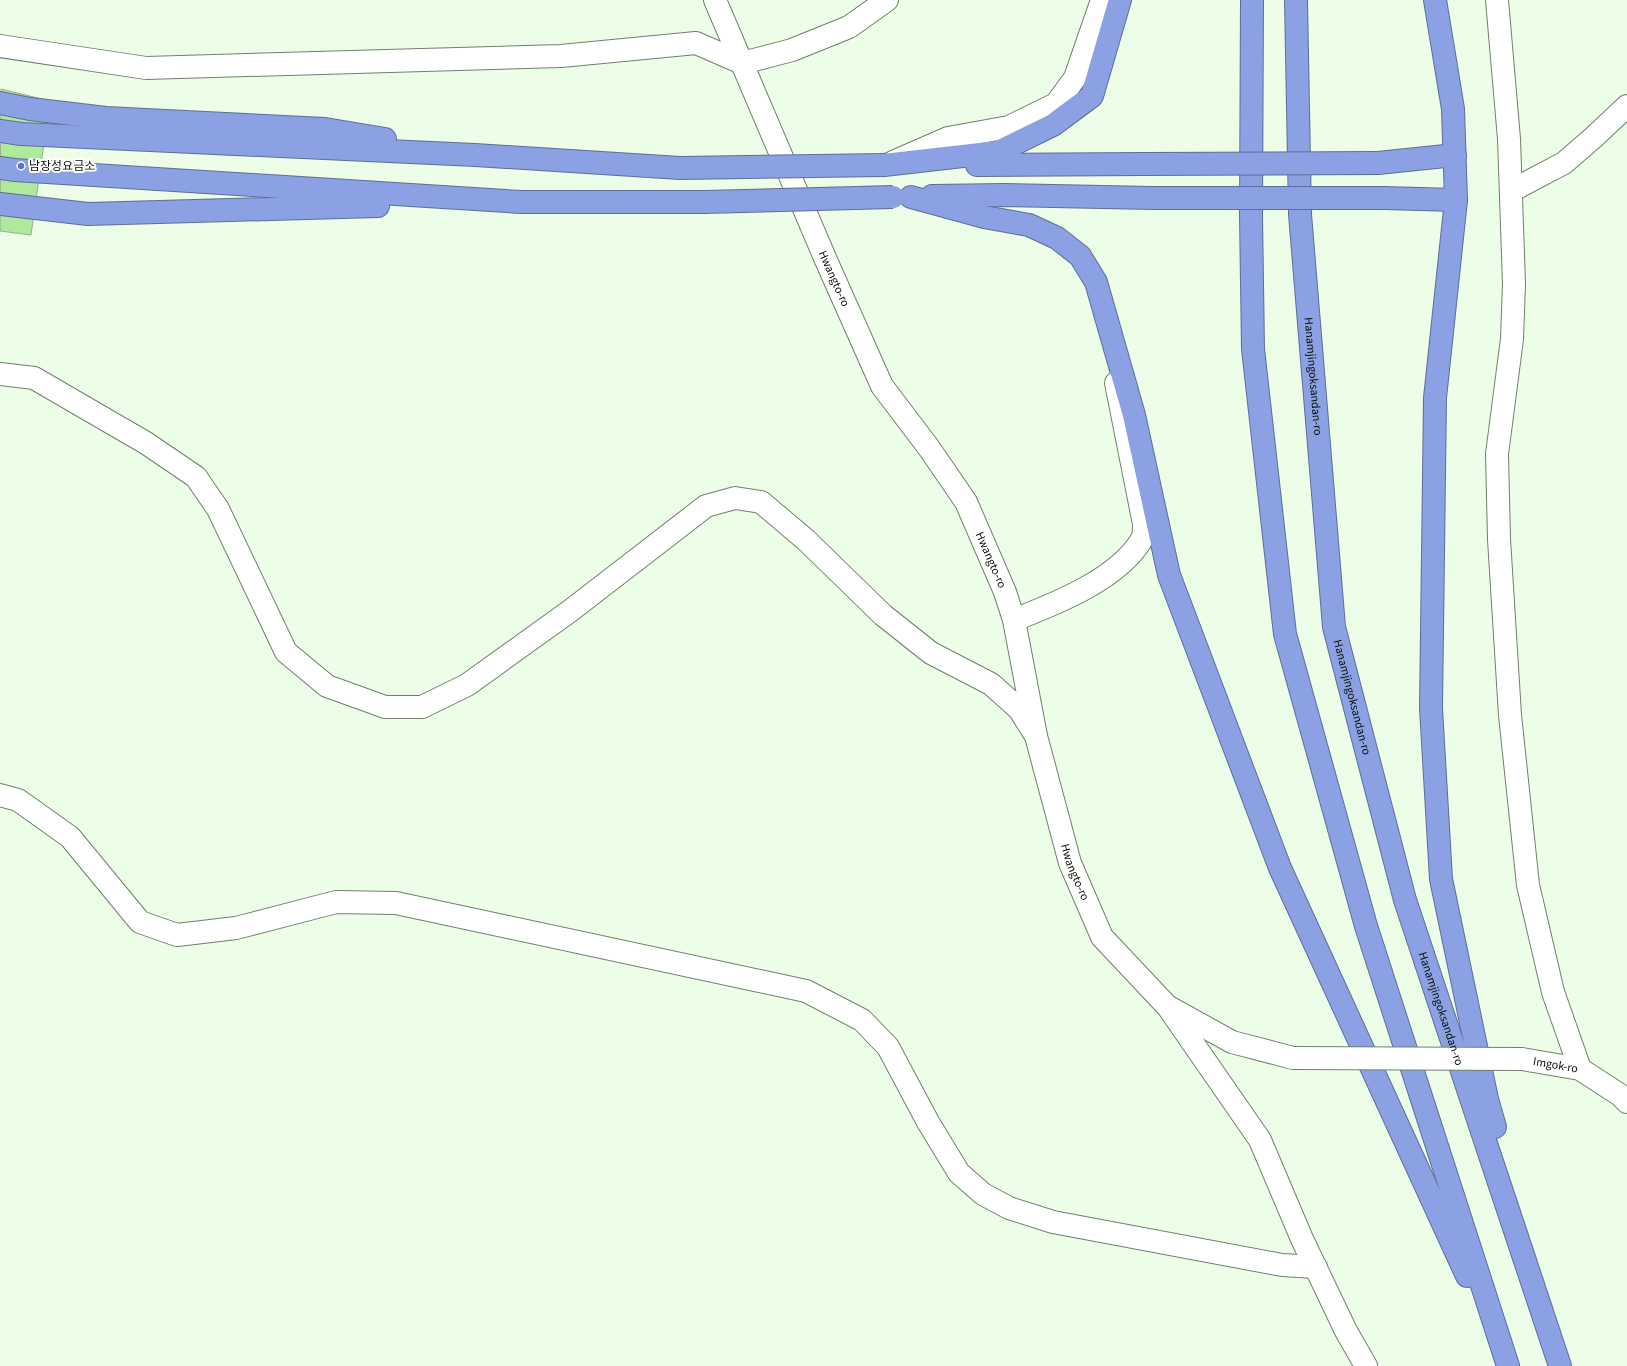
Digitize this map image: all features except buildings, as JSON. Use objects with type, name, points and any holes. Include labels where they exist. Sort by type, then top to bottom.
[{"type":"highway","points":[[884,166],[998,152],[1053,125],[1092,96],[1120,0]]},
{"type":"highway","points":[[1252,0],[1251,215],[1253,349],[1285,634],[1366,926],[1508,1366]]},
{"type":"highway","name":"Hanamjingoksandan-ro","points":[[1296,0],[1300,214],[1334,627],[1405,900],[1560,1366]]},
{"type":"highway","points":[[1435,0],[1453,109],[1456,200],[1435,398],[1431,708],[1441,879],[1487,1099],[1565,1366]]},
{"type":"highway","points":[[0,103],[30,109],[106,118],[325,129],[475,155]]},
{"type":"highway","points":[[0,131],[21,134],[475,155],[680,168],[1378,163],[1455,155]]},
{"type":"highway","points":[[0,168],[521,202]]},
{"type":"highway","points":[[0,204],[9,207],[88,214],[521,202],[704,202],[1003,195],[1152,198],[1384,198],[1456,200]]},
{"type":"highway","points":[[902,197],[984,217],[1029,225],[1057,238],[1080,256],[1096,282],[1134,415],[1168,575],[1280,868],[1508,1366]]},
{"type":"street","name":"Hwangto-ro","points":[[715,0],[825,258],[882,386],[929,448],[966,502],[1005,592],[1014,620],[1036,736],[1070,863],[1102,936],[1167,1006],[1232,1042],[1293,1058]]},
{"type":"street","points":[[0,46],[146,68],[561,56],[696,43],[742,63],[792,50],[849,27],[887,0]]},
{"type":"street","points":[[884,166],[948,138],[1010,127],[1056,104],[1075,78],[1102,0]]},
{"type":"street","points":[[1496,0],[1509,139],[1514,284],[1512,339],[1497,454],[1499,539],[1510,715],[1528,885],[1553,992],[1580,1069]]},
{"type":"street","points":[[1511,191],[1564,164],[1627,106]]},
{"type":"street","points":[[1014,620],[1058,603],[1096,582],[1127,558],[1143,538],[1144,524],[1096,282]]},
{"type":"street","points":[[0,374],[34,378],[146,444],[196,477],[218,509],[286,652],[327,686],[384,707],[422,708],[467,685],[570,612],[706,506],[735,498],[761,502],[806,540],[883,614],[931,653],[991,684],[1018,709],[1036,736]]},
{"type":"street","points":[[0,795],[18,800],[70,838],[140,922],[177,935],[236,928],[336,902],[396,903],[806,991],[862,1020],[888,1046],[928,1122],[959,1173],[983,1194],[1009,1208],[1053,1222],[1282,1265],[1316,1267]]},
{"type":"street","points":[[1167,1006],[1260,1140],[1346,1331],[1366,1366]]},
{"type":"street","name":"Imgok-ro","points":[[1293,1058],[1522,1059],[1580,1069],[1620,1095],[1627,1102]]},
{"type":"place","name":"남장성요금소","points":[[21,166]]}]
